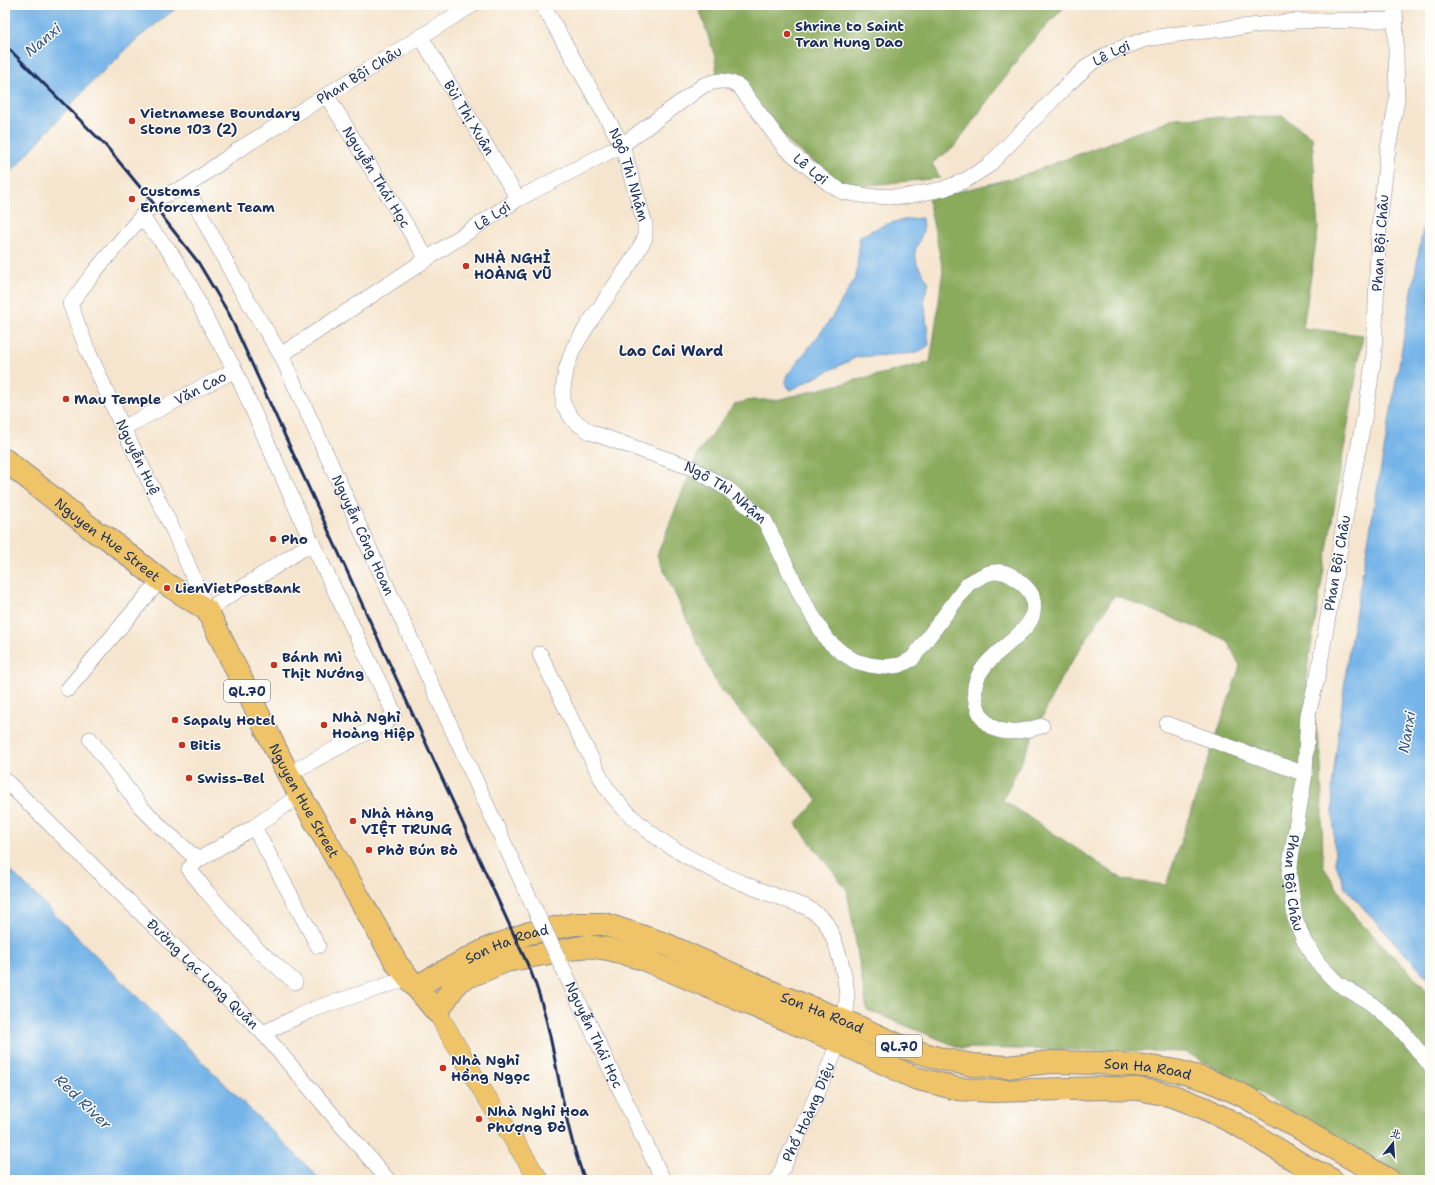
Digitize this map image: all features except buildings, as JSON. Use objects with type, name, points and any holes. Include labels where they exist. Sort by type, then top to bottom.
[{"type":"highway","name":"Nguyen Hue Street","points":[[5,460],[97,533],[106,536],[160,580],[207,610],[288,774],[397,964],[437,1012]]},
{"type":"highway","name":"Son Ha Road","points":[[413,983],[439,974],[489,948],[529,933],[575,924],[604,924],[665,944],[781,996],[845,1021],[906,1048],[941,1059],[972,1065],[1007,1067],[1050,1062],[1145,1066],[1177,1071],[1208,1080],[1242,1095],[1389,1180]]},
{"type":"highway","name":"Son Ha Road","points":[[437,1012],[458,981],[506,962],[587,946],[609,949],[643,959],[839,1042],[915,1078],[958,1089],[991,1091],[1107,1088],[1139,1089],[1173,1096],[1204,1108],[1240,1126],[1301,1164],[1332,1180]]},
{"type":"highway","points":[[839,1042],[845,1021]]},
{"type":"main road","points":[[437,1012],[479,1084],[539,1180]]},
{"type":"street","name":"Phan Bội Châu","points":[[70,304],[95,271],[141,217],[162,196],[186,187],[238,150],[472,5]]},
{"type":"street","name":"Ngô Thì Nhậm","points":[[543,5],[622,145],[645,224],[645,238],[634,258],[573,349],[566,370],[563,389],[563,404],[573,420],[590,432],[692,468],[728,490],[765,521],[802,598],[827,640],[855,661],[885,667],[900,665],[912,659],[968,584],[992,572],[1002,572],[1014,577],[1025,586],[1032,595],[1034,608],[1032,618],[1026,627],[982,668],[976,679],[974,691],[976,702],[979,712],[985,722],[994,728],[1007,732],[1019,732],[1042,726]]},
{"type":"street","name":"Phan Bội Châu","points":[[1395,5],[1397,100],[1388,148],[1379,227],[1374,355],[1367,403],[1344,524],[1318,676],[1308,714],[1305,774],[1289,873],[1295,918],[1304,941],[1319,964],[1337,983],[1369,1002],[1399,1027],[1430,1065]]},
{"type":"street","name":"Lê Lợi","points":[[281,355],[518,199],[622,145],[704,85],[716,81],[729,81],[740,87],[785,148],[828,183],[842,192],[868,196],[903,197],[943,189],[966,180],[988,166],[1066,86],[1090,64],[1116,50],[1146,39],[1296,21],[1396,20]]},
{"type":"street","name":"Bùi Thị Xuân","points":[[421,37],[518,199]]},
{"type":"street","name":"Nguyễn Thái Học","points":[[327,96],[427,259]]},
{"type":"street","name":"Nguyễn Công Hoan","points":[[186,187],[240,288],[281,355],[526,891]]},
{"type":"street","points":[[141,217],[171,253],[189,282],[209,324],[234,370],[312,543],[394,713],[386,722],[288,774]]},
{"type":"street","name":"Nguyễn Huệ","points":[[70,304],[87,348],[123,428],[174,534],[207,610]]},
{"type":"street","name":"Văn Cao","points":[[123,428],[234,370]]},
{"type":"street","points":[[207,610],[312,543]]},
{"type":"street","points":[[68,689],[160,580]]},
{"type":"street","points":[[540,654],[606,786],[626,811],[650,832],[680,853],[730,876],[806,907],[816,912],[825,922],[834,940],[840,960],[847,996],[845,1021]]},
{"type":"street","points":[[1167,724],[1305,774]]},
{"type":"street","points":[[90,739],[140,806],[198,860]]},
{"type":"street","name":"Đường Lạc Long Quân","points":[[5,780],[263,1033],[388,1180]]},
{"type":"street","points":[[295,982],[256,948],[189,869],[198,860],[254,827],[300,794]]},
{"type":"street","points":[[254,827],[318,946]]},
{"type":"street","name":"Nguyễn Thái Học","points":[[526,891],[662,1180]]},
{"type":"street","points":[[263,1033],[314,1009],[413,983]]},
{"type":"street","name":"Phố Hoàng Diệu","points":[[777,1180],[809,1113],[839,1042]]},
{"type":"green space","points":[[698,5],[1066,5],[1025,49],[954,147],[932,163],[940,178],[859,186],[837,180],[790,144],[737,75],[717,75],[715,57]]},
{"type":"green space","points":[[1282,116],[1312,137],[1318,229],[1303,328],[1363,335],[1306,676],[1321,755],[1323,866],[1356,918],[1430,993],[1430,1180],[1411,1180],[1186,1052],[961,1048],[867,1010],[847,890],[796,824],[818,800],[717,685],[657,555],[699,451],[735,404],[752,400],[776,400],[930,362],[943,270],[928,199],[1018,177],[1175,118]],"holes":[[[1115,595],[1227,640],[1240,666],[1166,885],[1124,880],[1003,800],[1061,678]]]},
{"type":"water","name":"Nanxi","points":[[5,5],[180,5],[137,39],[87,87],[5,179]]},
{"type":"water","name":"Nanxi","points":[[1430,188],[1430,981],[1346,889],[1335,862],[1332,786],[1348,656]]},
{"type":"water","points":[[922,218],[923,231],[915,251],[917,264],[929,283],[924,298],[929,345],[917,353],[857,357],[790,390],[785,383],[786,377],[829,322],[856,277],[859,248],[858,238],[888,224],[901,220]]},
{"type":"water","name":"Red River","points":[[5,865],[321,1180],[5,1180]]},
{"type":"railway","points":[[5,45],[106,146],[154,204],[198,262],[229,314],[531,972],[547,1023],[569,1129],[585,1180]]},
{"type":"place","name":"Shrine to Saint Tran Hung Dao","points":[[787,34]]},
{"type":"place","name":"Vietnamese Boundary Stone 103 (2)","points":[[132,121]]},
{"type":"place","name":"Customs Enforcement Team","points":[[132,199]]},
{"type":"place","name":"NHÀ NGHỈ HOÀNG VŨ","points":[[466,266]]},
{"type":"place","name":"Mau Temple","points":[[66,399]]},
{"type":"place","name":"Pho","points":[[273,539]]},
{"type":"place","name":"LienVietPostBank","points":[[167,588]]},
{"type":"place","name":"Bánh Mì Thịt Nướng","points":[[274,665]]},
{"type":"place","name":"Sapaly Hotel","points":[[175,720]]},
{"type":"place","name":"Nhà Nghỉ Hoàng Hiệp","points":[[324,725]]},
{"type":"place","name":"Bitis","points":[[182,745]]},
{"type":"place","name":"Swiss-Bel","points":[[189,778]]},
{"type":"place","name":"Nhà Hàng VIỆT TRUNG","points":[[353,821]]},
{"type":"place","name":"Phở Bún Bò","points":[[369,850]]},
{"type":"place","name":"Nhà Nghỉ Hồng Ngọc","points":[[443,1068]]},
{"type":"place","name":"Nhà Nghỉ Hoa Phượng Đỏ","points":[[479,1119]]},
{"type":"district","name":"Lao Cai Ward","points":[[671,351]]}]
